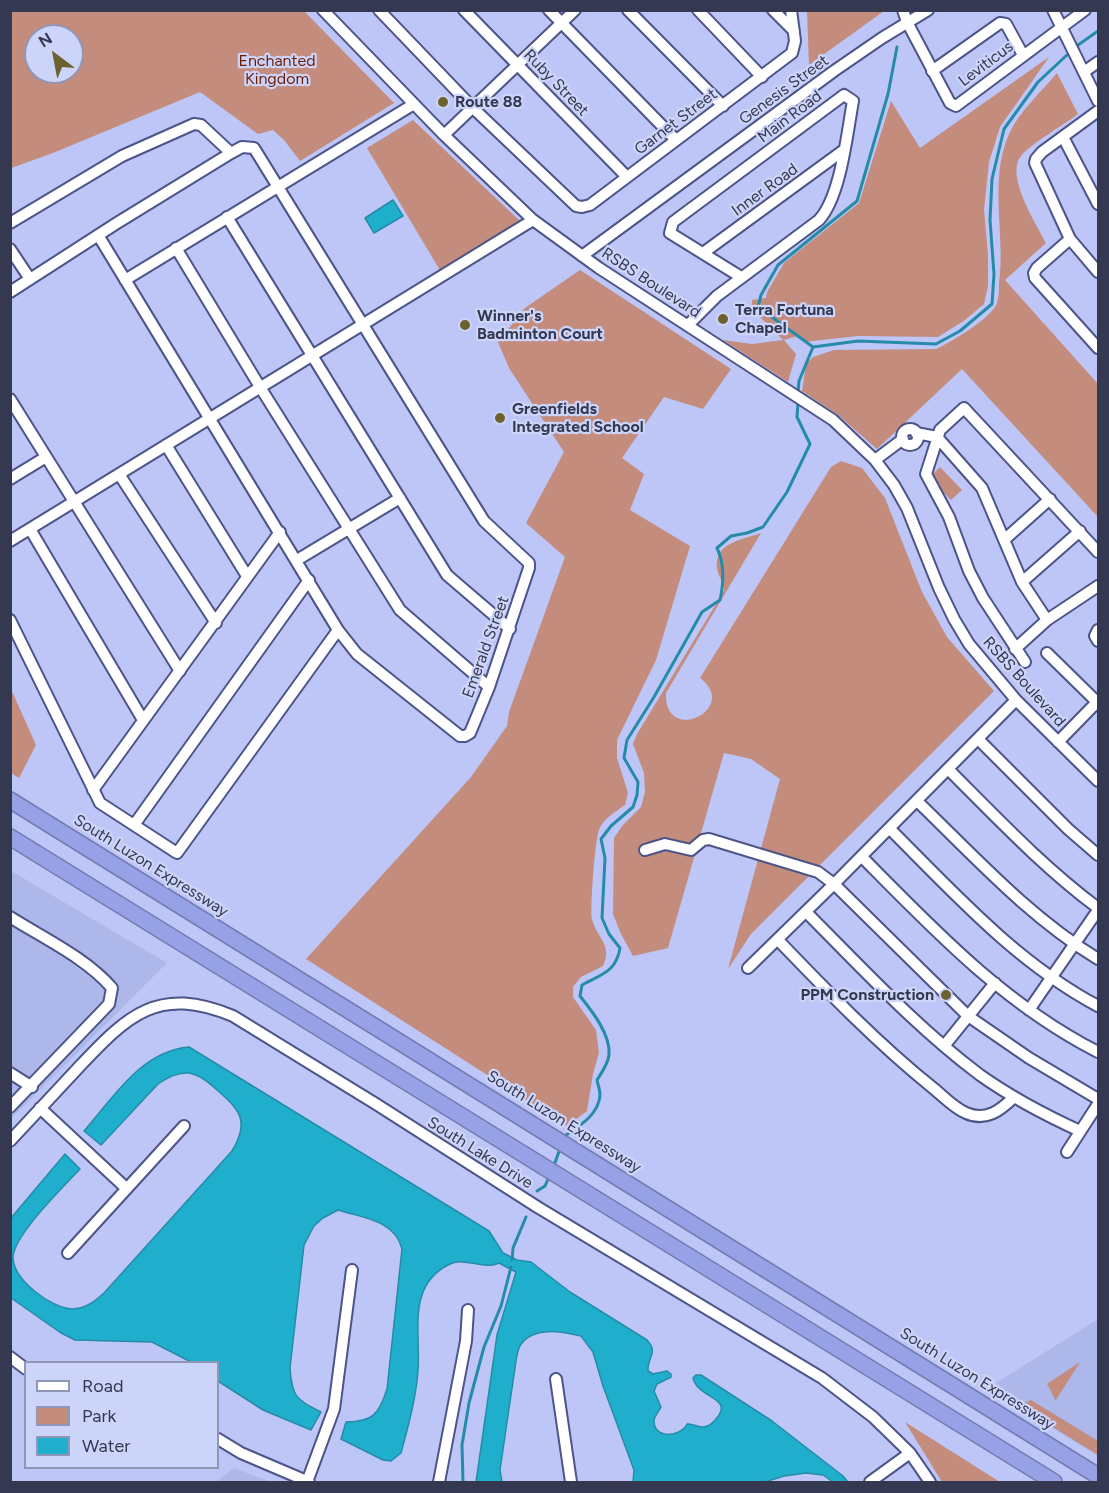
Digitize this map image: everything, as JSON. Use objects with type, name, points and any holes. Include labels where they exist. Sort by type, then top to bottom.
[{"type":"highway","name":"South Luzon Expressway","points":[[10,800],[1098,1476]]},
{"type":"highway","points":[[10,837],[1054,1482]]},
{"type":"highway","points":[[976,1400],[992,1402],[1001,1399]]},
{"type":"street","name":"RSBS Boulevard","points":[[323,10],[444,135],[533,220],[582,256],[812,405],[833,420],[877,463],[894,485],[907,508],[939,588],[969,644],[1000,684],[1098,781]]},
{"type":"street","points":[[379,10],[473,108]]},
{"type":"street","name":"Ruby Street","points":[[464,10],[627,177]]},
{"type":"street","points":[[549,10],[676,140]]},
{"type":"street","points":[[444,135],[575,10]]},
{"type":"street","points":[[628,10],[723,106]]},
{"type":"street","points":[[698,10],[762,77]]},
{"type":"street","points":[[773,10],[794,31]]},
{"type":"street","points":[[791,10],[794,31]]},
{"type":"street","name":"Leviticus","points":[[903,10],[907,22],[950,103],[956,106],[1085,10]]},
{"type":"street","name":"Genesis Street","points":[[582,256],[607,238],[619,223],[641,206],[660,198],[834,71],[928,10]]},
{"type":"street","points":[[1053,10],[1098,101]]},
{"type":"street","points":[[933,71],[1000,23],[1006,24],[1023,55]]},
{"type":"street","name":"Garnet Street","points":[[473,108],[576,206],[582,207],[590,205],[792,53],[795,47],[794,31]]},
{"type":"street","points":[[1084,72],[1098,62]]},
{"type":"street","name":"Main Road","points":[[689,324],[717,296],[819,220],[826,212],[844,150],[853,101],[844,95],[673,222],[670,233],[741,278]]},
{"type":"street","points":[[125,280],[414,104]]},
{"type":"street","points":[[1098,111],[1042,152],[1036,159],[1036,168],[1070,239],[1098,272]]},
{"type":"street","points":[[10,223],[122,156],[194,124],[201,125],[231,153]]},
{"type":"street","points":[[1063,136],[1098,204]]},
{"type":"street","points":[[10,292],[231,153],[242,147],[254,148],[363,325]]},
{"type":"street","name":"Inner Road","points":[[703,253],[844,150]]},
{"type":"street","points":[[227,217],[447,574],[510,629]]},
{"type":"street","points":[[10,541],[533,220]]},
{"type":"street","points":[[10,620],[100,803],[177,853],[338,630],[98,235]]},
{"type":"street","points":[[1070,239],[1036,268],[1035,278],[1098,348]]},
{"type":"street","points":[[176,248],[400,610],[489,687]]},
{"type":"street","points":[[10,249],[30,279]]},
{"type":"street","name":"Emerald Street","points":[[338,630],[357,654],[460,736],[465,736],[470,733],[489,687],[529,568],[529,564],[484,521],[363,325]]},
{"type":"street","points":[[10,399],[15,415],[46,457],[180,671]]},
{"type":"street","points":[[1025,662],[978,589],[949,517],[926,474],[938,443],[940,430],[964,408],[1098,552]]},
{"type":"street","points":[[877,463],[910,440],[938,443],[982,488],[1023,582],[1047,620]]},
{"type":"street","points":[[166,445],[247,576]]},
{"type":"street","points":[[10,479],[46,457]]},
{"type":"street","points":[[119,474],[216,623]]},
{"type":"street","points":[[297,560],[400,498]]},
{"type":"street","points":[[1004,540],[1050,499]]},
{"type":"street","points":[[30,529],[143,720]]},
{"type":"street","points":[[1023,582],[1080,531]]},
{"type":"street","points":[[93,790],[280,532]]},
{"type":"street","points":[[134,825],[309,580]]},
{"type":"street","points":[[1015,649],[1047,620],[1098,586]]},
{"type":"street","points":[[1098,630],[1095,636],[1098,641]]},
{"type":"street","points":[[1047,652],[1098,703],[1058,742]]},
{"type":"street","points":[[748,968],[890,829],[1016,700]]},
{"type":"street","points":[[978,739],[1068,829],[1098,855]]},
{"type":"street","points":[[948,769],[1037,859],[1098,909],[1029,1010]]},
{"type":"street","points":[[917,801],[1031,910],[1098,959]]},
{"type":"street","points":[[890,829],[979,918],[1014,948],[1052,977],[1098,1006]]},
{"type":"street","points":[[645,850],[665,844],[691,850],[703,840],[709,839],[818,872],[834,884],[968,1016],[1029,1058],[1098,1099]]},
{"type":"street","points":[[862,857],[950,946],[1029,1010],[1098,1052]]},
{"type":"street","points":[[806,912],[894,1001],[944,1046],[1014,1097],[1080,1131]]},
{"type":"street","points":[[10,917],[82,962],[102,976],[112,988],[109,1004],[32,1087],[10,1107]]},
{"type":"street","points":[[778,940],[865,1028],[914,1073],[966,1113],[979,1116],[998,1112],[1014,1097]]},
{"type":"street","points":[[944,1046],[995,983]]},
{"type":"street","name":"South Lake Drive","points":[[10,1142],[119,1026],[147,1009],[162,1005],[198,1005],[224,1013],[376,1104],[539,1208],[822,1378],[873,1417],[910,1453],[930,1482]]},
{"type":"street","points":[[10,1073],[32,1087]]},
{"type":"street","points":[[1067,1152],[1098,1104]]},
{"type":"street","points":[[40,1108],[126,1188]]},
{"type":"street","points":[[68,1253],[184,1126]]},
{"type":"street","points":[[219,1440],[241,1453],[308,1482],[334,1409],[352,1270]]},
{"type":"street","points":[[439,1482],[466,1341],[468,1310]]},
{"type":"street","points":[[10,1357],[24,1368]]},
{"type":"street","points":[[556,1379],[571,1482]]},
{"type":"street","points":[[870,1482],[910,1453]]},
{"type":"shaded area","points":[[11,871],[167,963],[11,1119]]},
{"type":"shaded area","points":[[1098,1319],[1098,1456],[1003,1398],[996,1383]]},
{"type":"shaded area","points":[[234,1468],[271,1482],[216,1482]]},
{"type":"green space","name":"Enchanted Kingdom","points":[[10,11],[304,11],[394,103],[300,161],[273,130],[258,134],[200,92],[11,168]]},
{"type":"green space","points":[[807,11],[884,11],[809,65]]},
{"type":"green space","points":[[1049,57],[1000,127],[989,162],[984,210],[988,286],[984,304],[965,320],[938,337],[858,336],[804,342],[797,336],[784,340],[796,354],[788,382],[723,340],[752,344],[783,340],[752,309],[752,300],[766,298],[767,292],[784,263],[859,203],[891,101],[920,148]]},
{"type":"green space","points":[[1057,73],[1078,114],[1031,146],[1021,156],[1017,165],[1019,187],[1029,212],[1046,243],[1005,280],[1098,384],[1098,517],[962,369],[877,449],[838,415],[802,391],[806,364],[813,357],[834,350],[936,349],[970,329],[994,309],[998,298],[1001,265],[998,190],[1003,152],[1018,118]]},
{"type":"green space","points":[[413,120],[521,222],[441,272],[367,148]]},
{"type":"green space","points":[[580,270],[731,369],[703,409],[664,397],[622,458],[644,474],[630,510],[690,546],[656,660],[617,740],[617,758],[628,793],[625,805],[607,819],[599,830],[592,889],[592,919],[605,947],[606,958],[603,966],[581,977],[573,987],[573,997],[596,1030],[599,1053],[587,1111],[567,1126],[306,959],[471,777],[507,726],[509,712],[565,557],[526,523],[564,452],[509,368],[498,342],[525,308]]},
{"type":"green space","points":[[841,461],[862,468],[885,498],[922,592],[947,637],[994,691],[751,934],[728,969],[780,779],[751,759],[724,753],[668,948],[633,956],[613,914],[614,838],[622,826],[641,807],[645,792],[644,773],[633,744],[637,734],[724,591],[717,568],[720,553],[731,543],[761,533],[666,693],[669,709],[676,717],[687,720],[698,717],[707,710],[712,701],[710,690],[700,678],[831,467]]},
{"type":"green space","points":[[940,467],[962,490],[951,500],[929,478]]},
{"type":"green space","points":[[10,687],[36,745],[19,778],[11,773]]},
{"type":"green space","points":[[1080,1362],[1056,1400],[1056,1401],[1047,1384]]},
{"type":"green space","points":[[1031,1400],[1098,1441],[1098,1455],[1022,1408],[1022,1404]]},
{"type":"green space","points":[[905,1422],[1000,1482],[942,1482]]},
{"type":"water","points":[[393,200],[403,216],[374,233],[365,218]]},
{"type":"water","points":[[189,1047],[489,1231],[503,1253],[517,1260],[531,1262],[570,1292],[647,1340],[652,1348],[648,1371],[653,1374],[667,1371],[671,1374],[671,1377],[657,1384],[654,1391],[661,1407],[654,1420],[658,1431],[673,1434],[684,1429],[687,1424],[704,1427],[716,1419],[721,1412],[721,1406],[696,1385],[693,1378],[701,1375],[772,1421],[848,1482],[833,1482],[823,1475],[806,1473],[765,1482],[633,1482],[634,1470],[593,1352],[581,1336],[542,1332],[528,1338],[519,1349],[500,1470],[502,1482],[476,1482],[497,1335],[516,1272],[499,1263],[488,1265],[456,1262],[436,1273],[427,1284],[421,1297],[419,1311],[418,1371],[415,1392],[401,1453],[391,1461],[383,1460],[341,1439],[346,1422],[363,1420],[374,1415],[387,1389],[402,1249],[393,1232],[385,1226],[338,1210],[314,1226],[304,1245],[290,1368],[296,1396],[305,1404],[321,1412],[311,1430],[263,1410],[219,1382],[219,1361],[189,1361],[152,1342],[75,1340],[61,1333],[11,1298],[11,1218],[65,1154],[80,1169],[30,1224],[13,1257],[19,1275],[35,1291],[54,1304],[72,1309],[82,1308],[94,1302],[104,1293],[232,1151],[237,1141],[241,1124],[237,1110],[208,1082],[189,1073],[176,1074],[158,1084],[101,1145],[84,1131],[129,1078],[156,1057],[172,1050]]},
{"type":"waterway","points":[[1078,45],[1098,31]]},
{"type":"waterway","points":[[813,347],[758,307],[761,295],[778,265],[857,201],[888,94],[897,47]]},
{"type":"waterway","points":[[798,392],[799,381],[813,347],[858,341],[936,344],[960,331],[992,304],[994,274],[990,220],[992,179],[1004,129],[1038,82],[1067,55]]},
{"type":"waterway","points":[[563,1137],[587,1120],[596,1109],[600,1095],[597,1080],[609,1055],[604,1031],[580,996],[582,985],[607,971],[615,962],[620,948],[609,934],[602,918],[605,858],[601,839],[611,826],[633,807],[637,795],[638,782],[624,758],[627,740],[702,612],[720,600],[723,574],[717,548],[731,536],[763,527],[787,492],[810,444],[797,417],[798,402]]},
{"type":"waterway","points":[[553,1168],[561,1146]]},
{"type":"waterway","points":[[537,1191],[545,1186],[549,1177]]},
{"type":"waterway","points":[[512,1260],[513,1248],[526,1217]]},
{"type":"waterway","points":[[463,1482],[462,1445],[469,1403],[484,1347],[501,1306],[511,1267]]},
{"type":"place","name":"Route 88","points":[[443,102]]},
{"type":"place","name":"Terra Fortuna Chapel","points":[[723,319]]},
{"type":"place","name":"Winner's Badminton Court","points":[[465,325]]},
{"type":"place","name":"Greenfields Integrated School","points":[[500,418]]},
{"type":"place","name":"PPM Construction","points":[[946,995]]}]
